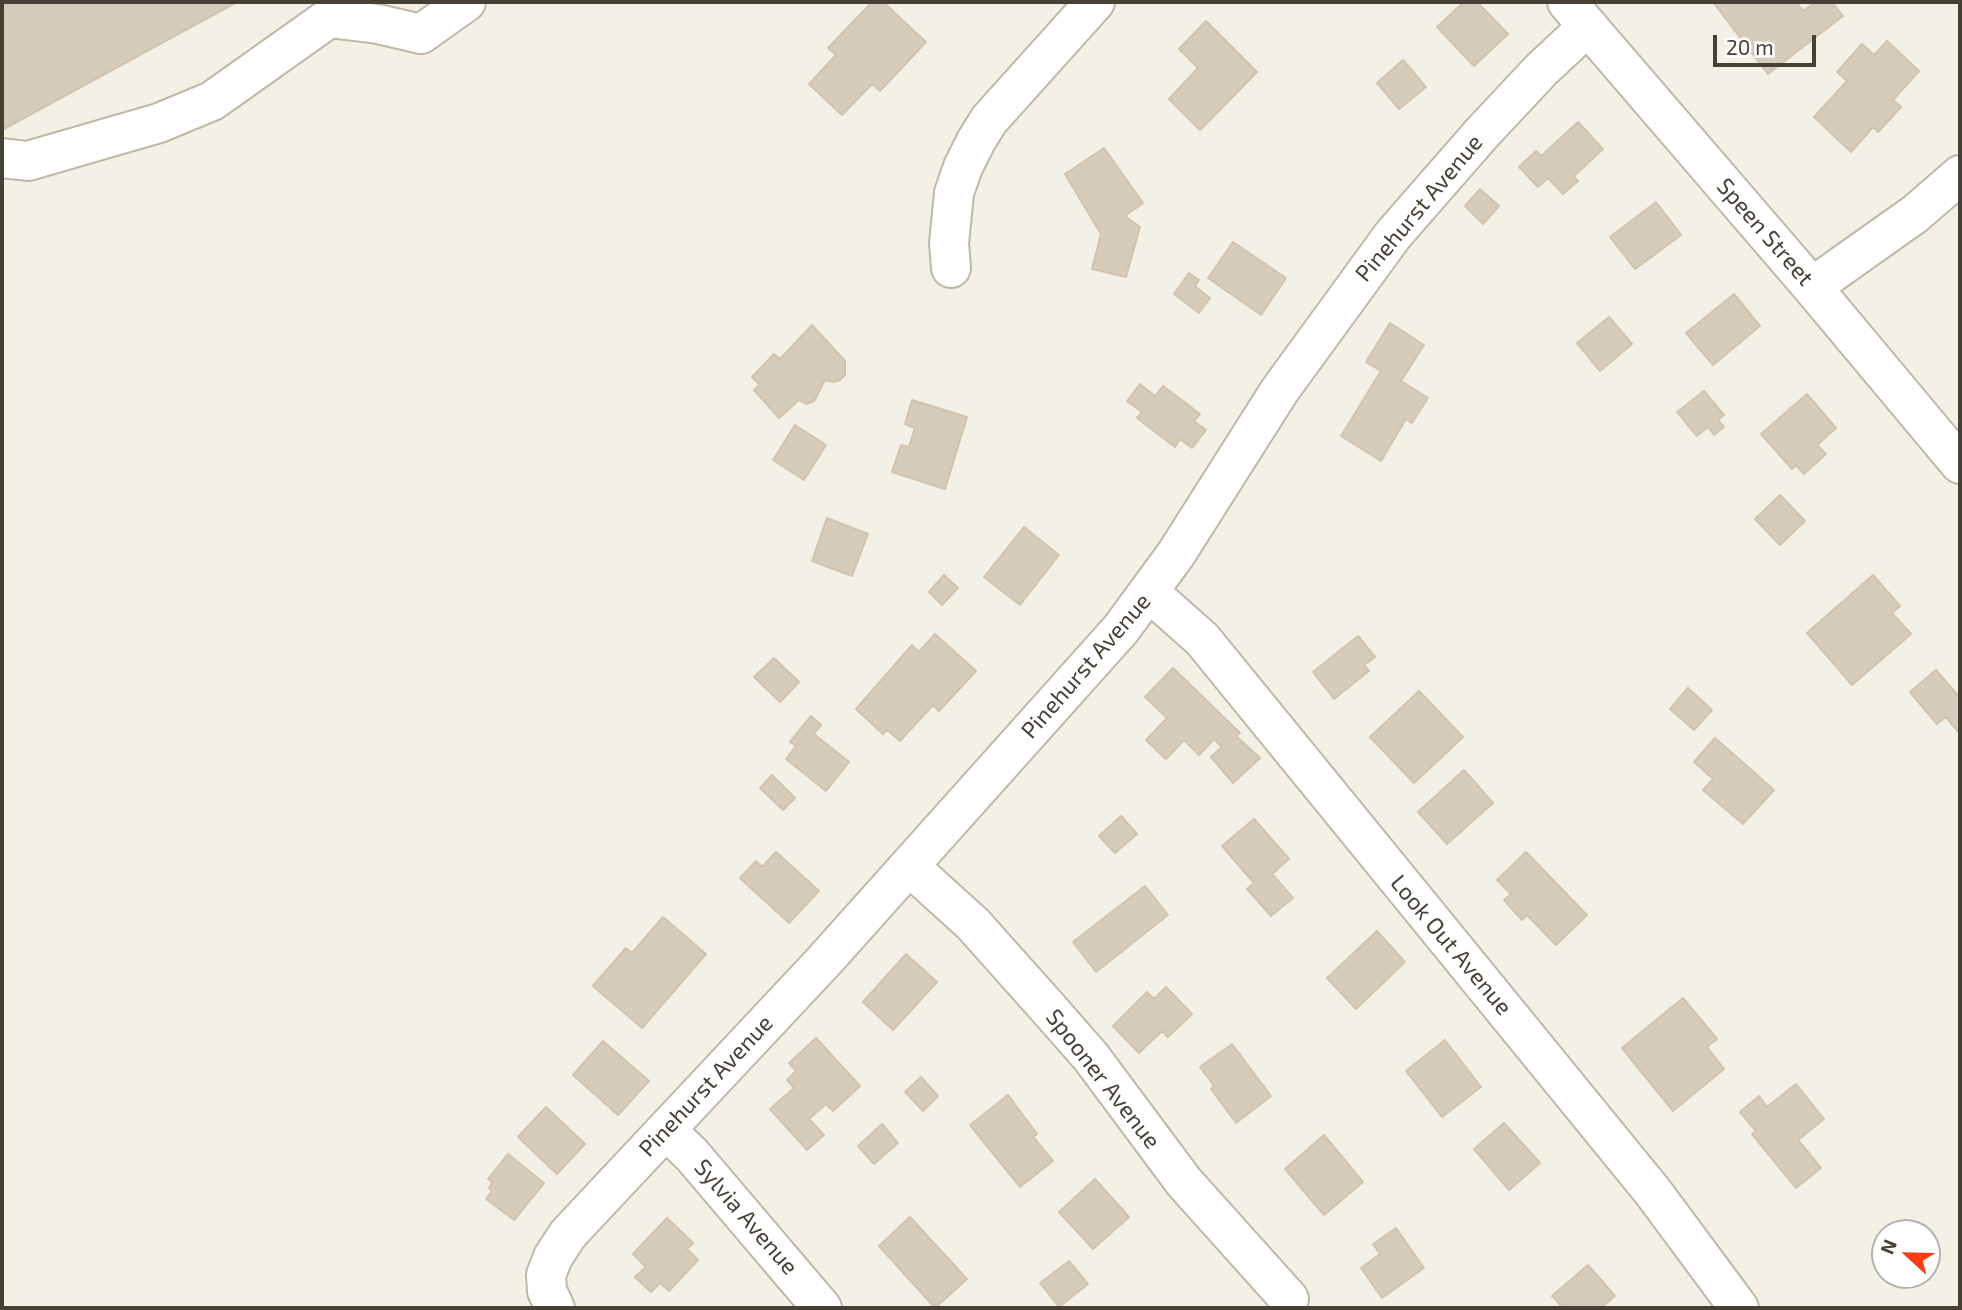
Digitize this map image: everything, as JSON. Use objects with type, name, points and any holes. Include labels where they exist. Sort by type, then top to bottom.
[{"type":"street","points":[[2,158],[28,161],[159,124],[212,101],[328,18],[378,24],[421,34],[466,2]]},
{"type":"street","points":[[951,268],[949,231],[954,193],[975,141],[989,120],[1095,2]]},
{"type":"street","name":"Speen Street","points":[[1577,14],[1960,464]]},
{"type":"street","name":"Pinehurst Avenue","points":[[550,1292],[553,1257],[568,1234],[909,866],[1092,663],[1150,593],[1280,390],[1385,246],[1482,133],[1541,70],[1577,14]]},
{"type":"street","points":[[1812,287],[1915,214],[1960,176]]},
{"type":"street","name":"Look Out Avenue","points":[[1150,593],[1202,639],[1653,1192],[1739,1308]]},
{"type":"street","name":"Spooner Avenue","points":[[909,866],[973,924],[1048,1008],[1091,1058],[1184,1182],[1289,1299]]},
{"type":"street","name":"Sylvia Avenue","points":[[666,1130],[692,1155],[822,1308]]},
{"type":"building","points":[[2,2],[237,2],[2,130]]},
{"type":"building","points":[[872,2],[883,2],[926,42],[880,91],[872,84],[842,115],[809,84],[836,55],[828,48]]},
{"type":"building","points":[[1464,2],[1477,2],[1508,34],[1474,66],[1437,27]]},
{"type":"building","points":[[1713,2],[1796,2],[1803,11],[1815,2],[1832,2],[1843,16],[1768,74]]},
{"type":"building","points":[[1206,21],[1257,72],[1200,130],[1169,99],[1198,68],[1179,49]]},
{"type":"building","points":[[1887,41],[1919,71],[1893,100],[1901,107],[1878,132],[1873,127],[1851,152],[1814,117],[1847,81],[1837,72],[1862,44],[1874,55]]},
{"type":"building","points":[[1403,60],[1426,87],[1399,109],[1377,83]]},
{"type":"building","points":[[1578,122],[1603,149],[1574,176],[1578,181],[1563,194],[1548,178],[1538,187],[1519,167],[1536,151],[1541,156]]},
{"type":"building","points":[[1104,148],[1143,203],[1125,216],[1140,227],[1126,277],[1092,269],[1101,234],[1065,174]]},
{"type":"building","points":[[1480,189],[1499,206],[1483,224],[1465,206]]},
{"type":"building","points":[[1656,202],[1681,235],[1635,269],[1610,237]]},
{"type":"building","points":[[1233,242],[1286,278],[1261,315],[1208,278]]},
{"type":"building","points":[[1189,273],[1199,280],[1195,286],[1210,298],[1199,313],[1174,294]]},
{"type":"building","points":[[1734,294],[1760,326],[1713,365],[1686,333]]},
{"type":"building","points":[[1609,317],[1632,344],[1600,371],[1577,343]]},
{"type":"building","points":[[1390,323],[1424,345],[1401,381],[1428,398],[1412,423],[1406,419],[1381,461],[1341,436],[1381,371],[1366,362]]},
{"type":"building","points":[[812,325],[845,361],[845,375],[834,382],[825,380],[814,401],[806,404],[799,400],[779,418],[754,390],[760,385],[752,377],[774,354],[780,359]]},
{"type":"building","points":[[1140,384],[1155,396],[1163,386],[1200,414],[1194,421],[1206,430],[1192,448],[1180,439],[1175,447],[1137,418],[1142,412],[1127,401]]},
{"type":"building","points":[[1704,391],[1724,415],[1718,420],[1724,427],[1714,435],[1708,427],[1697,436],[1677,412]]},
{"type":"building","points":[[1807,394],[1836,428],[1817,445],[1826,454],[1804,474],[1796,465],[1792,469],[1761,434]]},
{"type":"building","points":[[912,400],[967,417],[945,489],[892,472],[901,445],[909,447],[915,428],[905,424]]},
{"type":"building","points":[[795,425],[826,445],[804,480],[773,460]]},
{"type":"building","points":[[1780,495],[1805,521],[1780,545],[1755,519]]},
{"type":"building","points":[[827,518],[868,534],[852,576],[812,561]]},
{"type":"building","points":[[1024,527],[1059,555],[1020,605],[984,577]]},
{"type":"building","points":[[944,575],[958,588],[942,605],[929,592]]},
{"type":"building","points":[[1873,575],[1900,606],[1892,613],[1911,634],[1852,685],[1807,633]]},
{"type":"building","points":[[935,634],[976,671],[939,711],[933,705],[900,741],[887,730],[883,734],[856,709],[912,645],[919,652]]},
{"type":"building","points":[[1358,636],[1375,657],[1364,665],[1369,671],[1334,699],[1313,672]]},
{"type":"building","points":[[774,658],[799,682],[780,702],[754,677]]},
{"type":"building","points":[[1173,668],[1240,733],[1236,736],[1260,758],[1233,783],[1211,757],[1222,747],[1214,739],[1199,755],[1184,740],[1166,759],[1146,740],[1167,718],[1145,697]]},
{"type":"building","points":[[1936,670],[1960,698],[1960,734],[1946,717],[1937,724],[1910,692]]},
{"type":"building","points":[[1688,688],[1712,710],[1694,730],[1670,709]]},
{"type":"building","points":[[1419,691],[1463,737],[1414,783],[1370,737]]},
{"type":"building","points":[[811,716],[821,725],[814,734],[849,762],[826,791],[786,759],[796,746],[790,742]]},
{"type":"building","points":[[1715,738],[1774,790],[1743,824],[1703,790],[1713,779],[1694,762]]},
{"type":"building","points":[[1464,770],[1493,803],[1447,844],[1418,812]]},
{"type":"building","points":[[772,775],[795,798],[783,810],[760,788]]},
{"type":"building","points":[[1121,816],[1137,834],[1115,853],[1099,836]]},
{"type":"building","points":[[1254,819],[1289,859],[1272,874],[1293,898],[1271,916],[1247,889],[1254,883],[1222,846]]},
{"type":"building","points":[[776,852],[819,891],[789,923],[740,878],[756,861],[762,867]]},
{"type":"building","points":[[1526,852],[1587,915],[1556,945],[1527,915],[1522,920],[1504,900],[1511,894],[1497,880]]},
{"type":"building","points":[[1145,886],[1168,915],[1096,972],[1073,942]]},
{"type":"building","points":[[663,917],[706,954],[642,1028],[593,986],[626,948],[632,953]]},
{"type":"building","points":[[1377,931],[1405,962],[1356,1009],[1327,978]]},
{"type":"building","points":[[906,954],[937,982],[893,1030],[863,1002]]},
{"type":"building","points":[[1166,987],[1192,1014],[1168,1037],[1162,1031],[1139,1053],[1113,1026],[1147,992],[1154,999]]},
{"type":"building","points":[[1683,998],[1717,1039],[1707,1047],[1724,1069],[1673,1111],[1622,1048]]},
{"type":"building","points":[[816,1038],[860,1086],[833,1111],[826,1104],[809,1119],[824,1135],[807,1150],[770,1109],[794,1088],[787,1080],[796,1071],[789,1063]]},
{"type":"building","points":[[1445,1040],[1481,1087],[1442,1117],[1406,1071]]},
{"type":"building","points":[[603,1041],[649,1081],[618,1115],[573,1075]]},
{"type":"building","points":[[1232,1044],[1271,1096],[1236,1123],[1211,1089],[1214,1086],[1200,1067]]},
{"type":"building","points":[[921,1077],[938,1096],[923,1111],[905,1092]]},
{"type":"building","points":[[1796,1084],[1824,1119],[1798,1140],[1821,1168],[1796,1188],[1752,1134],[1756,1131],[1740,1112],[1759,1096],[1767,1107]]},
{"type":"building","points":[[1008,1095],[1037,1134],[1033,1137],[1053,1161],[1020,1187],[970,1125]]},
{"type":"building","points":[[546,1107],[585,1144],[557,1174],[518,1137]]},
{"type":"building","points":[[1504,1123],[1540,1163],[1509,1190],[1474,1149]]},
{"type":"building","points":[[882,1124],[898,1143],[874,1164],[858,1146]]},
{"type":"building","points":[[1324,1135],[1363,1182],[1324,1215],[1285,1169]]},
{"type":"building","points":[[508,1154],[544,1183],[514,1220],[486,1199],[492,1191],[489,1188],[492,1182],[488,1179]]},
{"type":"building","points":[[1095,1179],[1129,1217],[1093,1249],[1059,1212]]},
{"type":"building","points":[[910,1217],[967,1279],[935,1308],[879,1246]]},
{"type":"building","points":[[667,1218],[693,1243],[687,1249],[698,1260],[669,1291],[660,1283],[651,1292],[635,1277],[646,1267],[633,1254]]},
{"type":"building","points":[[1396,1228],[1424,1268],[1382,1298],[1361,1268],[1380,1254],[1373,1244]]},
{"type":"building","points":[[1069,1261],[1088,1284],[1059,1307],[1040,1283]]},
{"type":"building","points":[[1588,1265],[1615,1296],[1601,1308],[1563,1308],[1552,1296]]}]
